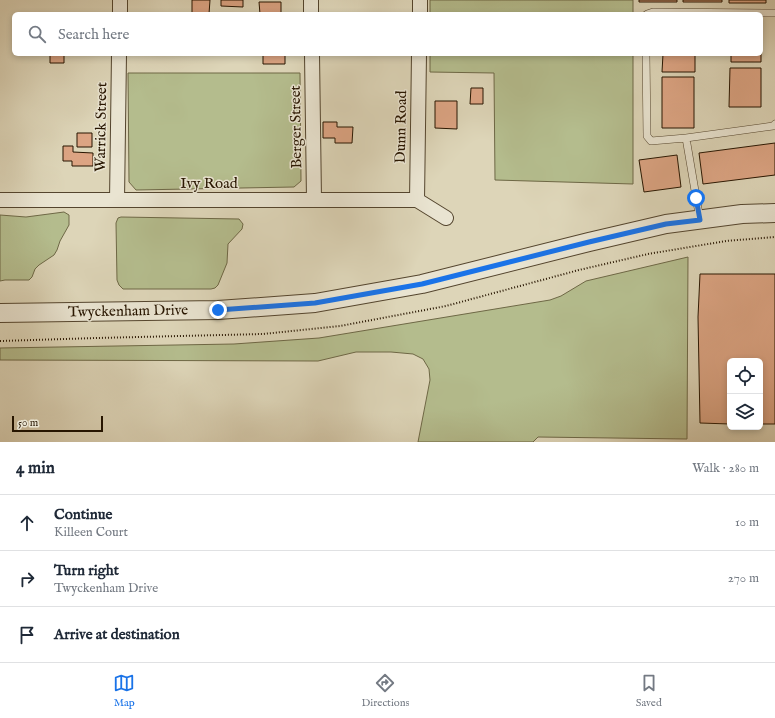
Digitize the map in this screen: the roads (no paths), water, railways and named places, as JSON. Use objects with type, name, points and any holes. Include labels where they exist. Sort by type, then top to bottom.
[{"type":"street","points":[[120,0],[120,12]]},
{"type":"street","points":[[311,0],[311,12]]},
{"type":"street","points":[[420,0],[420,12]]},
{"type":"street","name":"Warrick Street","points":[[117,200],[119,56]]},
{"type":"street","name":"Berger Street","points":[[312,56],[314,200]]},
{"type":"street","name":"Dunn Road","points":[[417,200],[419,56]]},
{"type":"street","name":"Ivy Road","points":[[0,200],[417,200]]},
{"type":"street","points":[[417,200],[446,218]]},
{"type":"street","name":"Twyckenham Drive","points":[[0,313],[218,310],[315,303],[422,284],[666,224],[742,214],[775,213]]},
{"type":"lane","points":[[763,13],[775,13]]},
{"type":"lane","points":[[646,56],[647,136],[651,141],[686,138],[773,126],[775,124]]},
{"type":"lane","points":[[686,138],[700,220]]}]
